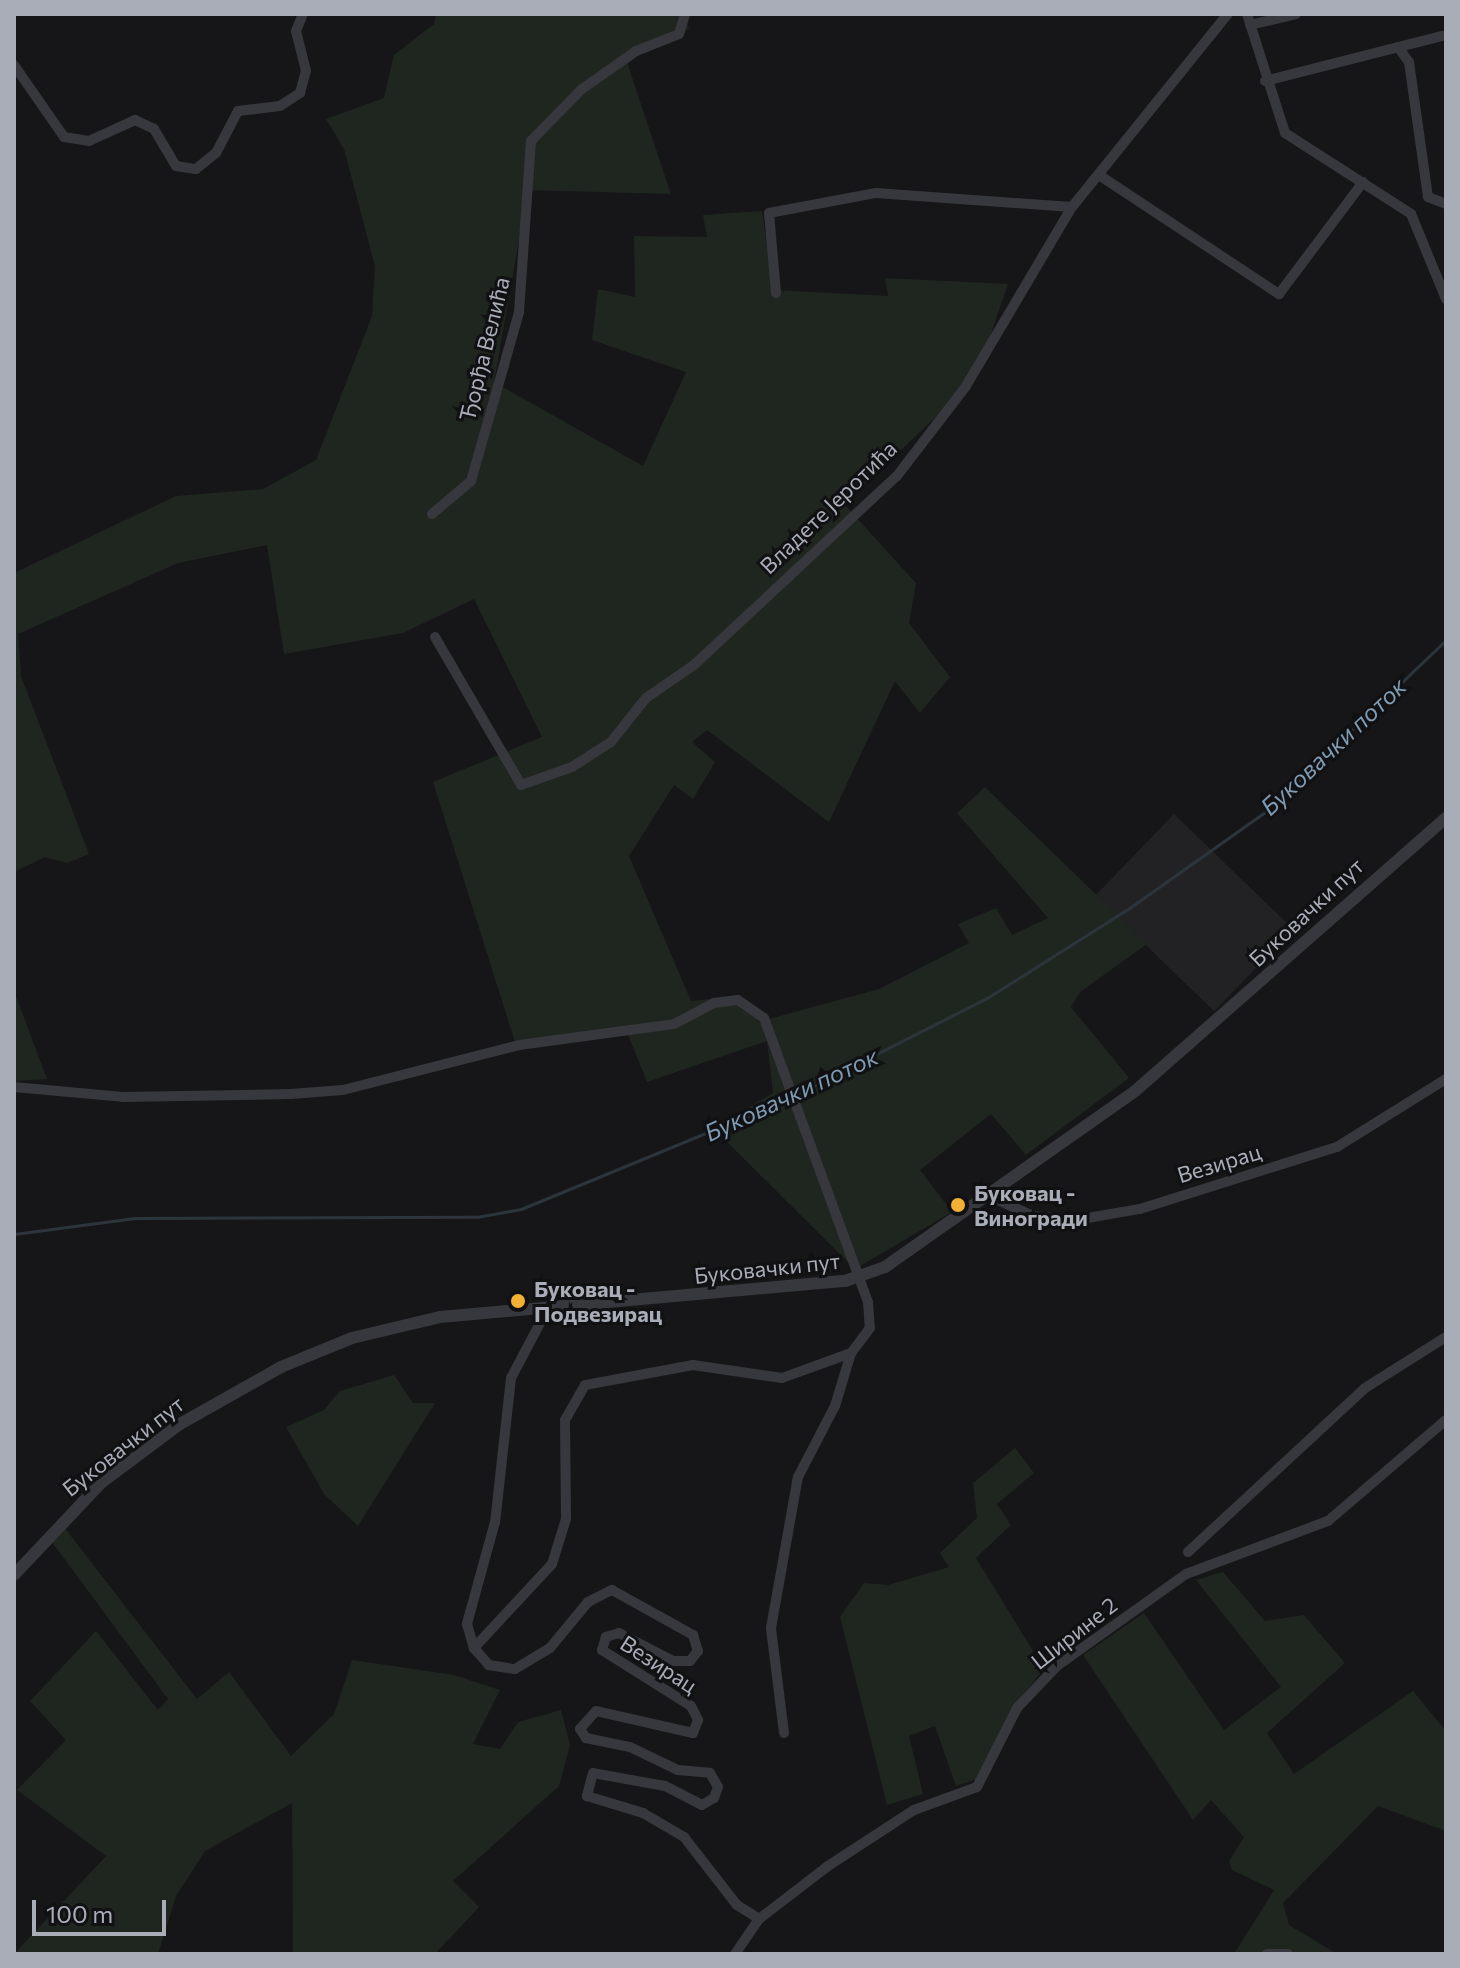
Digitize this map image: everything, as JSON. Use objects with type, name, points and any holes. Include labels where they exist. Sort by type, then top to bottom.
[{"type":"street","points":[[14,65],[64,137],[89,141],[135,120],[154,129],[176,166],[196,169],[216,153],[238,111],[280,106],[300,93],[306,71],[296,31],[303,14]]},
{"type":"street","name":"Ђорђа Велића","points":[[432,514],[471,481],[519,312],[532,205],[531,141],[582,89],[636,51],[679,34],[685,14]]},
{"type":"street","name":"Владете Јеротића","points":[[435,637],[516,782],[528,785],[593,755],[897,476],[966,386],[1072,207],[1228,14]]},
{"type":"street","points":[[1296,14],[1249,20],[1265,81],[1285,133],[1363,182],[1417,222],[1446,299]]},
{"type":"street","points":[[1265,81],[1442,36]]},
{"type":"street","points":[[1398,47],[1409,62],[1428,197],[1446,204]]},
{"type":"street","points":[[1099,175],[1279,294],[1363,182]]},
{"type":"street","points":[[776,293],[769,213],[876,193],[1072,207]]},
{"type":"street","name":"Буковачки пут","points":[[14,1575],[117,1471],[180,1424],[281,1367],[409,1322],[860,1279],[989,1196],[1183,1052],[1446,818]]},
{"type":"street","points":[[14,1087],[123,1097],[343,1090],[519,1045],[674,1024],[738,1000],[764,1018],[860,1279],[870,1328],[851,1353],[835,1406],[798,1477],[771,1628],[784,1733]]},
{"type":"street","name":"Везирац","points":[[989,1196],[1033,1216],[1076,1220],[1140,1209],[1337,1147],[1446,1079]]},
{"type":"street","points":[[474,1648],[467,1624],[495,1522],[511,1378],[547,1310]]},
{"type":"street","points":[[1188,1552],[1365,1388],[1446,1337]]},
{"type":"street","points":[[474,1648],[552,1564],[566,1519],[565,1420],[585,1385],[693,1365],[741,1378],[782,1378],[851,1353]]},
{"type":"street","name":"Ширине 2","points":[[735,1954],[759,1919],[914,1810],[977,1787],[1017,1708],[1057,1666],[1186,1574],[1328,1521],[1446,1420]]},
{"type":"street","name":"Везирац","points":[[474,1648],[489,1665],[515,1669],[550,1648],[588,1602],[612,1590],[693,1635],[698,1651],[690,1661],[673,1661],[619,1633],[606,1637],[602,1650],[691,1706],[698,1720],[693,1733],[596,1711],[580,1729],[586,1738],[630,1747],[678,1770],[710,1773],[718,1787],[714,1798],[702,1805],[665,1786],[593,1773],[587,1796],[643,1813],[684,1837],[737,1905],[759,1919]]},
{"type":"street","points":[[1267,1954],[1288,1954]]},
{"type":"shaded area","points":[[436,14],[684,14],[689,29],[624,53],[671,194],[528,190],[494,382],[643,466],[686,372],[592,340],[598,289],[635,297],[634,236],[707,237],[703,215],[762,211],[773,290],[888,296],[885,278],[1008,284],[984,354],[936,417],[844,504],[916,583],[909,623],[950,677],[920,713],[895,681],[829,822],[707,730],[692,742],[715,762],[693,799],[674,785],[629,856],[691,1001],[719,998],[750,1006],[758,1022],[879,989],[969,943],[958,924],[996,908],[1012,935],[1048,918],[957,813],[985,787],[1147,944],[1080,992],[1071,1007],[1129,1078],[1026,1155],[991,1114],[920,1170],[952,1212],[855,1269],[713,1128],[773,1093],[767,1041],[647,1082],[627,1032],[515,1042],[433,782],[542,737],[474,599],[403,633],[284,654],[267,545],[178,563],[18,634],[21,676],[89,854],[67,863],[45,857],[14,872],[14,573],[176,496],[263,489],[316,460],[372,316],[375,266],[344,149],[326,119],[384,98],[394,55],[434,24]]},
{"type":"shaded area","points":[[1174,814],[1293,929],[1214,1011],[1095,896]]},
{"type":"shaded area","points":[[14,991],[47,1079],[14,1081]]},
{"type":"shaded area","points":[[394,1375],[413,1403],[435,1403],[358,1526],[324,1494],[286,1427],[324,1410],[340,1391]]},
{"type":"shaded area","points":[[1015,1448],[1034,1473],[997,1504],[1011,1525],[976,1558],[1044,1669],[1012,1708],[982,1777],[956,1786],[935,1726],[909,1736],[923,1794],[887,1805],[840,1617],[864,1583],[888,1585],[949,1567],[940,1553],[977,1518],[973,1483]]},
{"type":"shaded area","points":[[64,1527],[197,1699],[229,1672],[291,1756],[334,1714],[352,1660],[454,1675],[500,1690],[473,1744],[500,1749],[518,1722],[561,1710],[570,1745],[559,1786],[453,1881],[479,1907],[435,1954],[293,1954],[292,1803],[205,1851],[176,1896],[158,1954],[14,1954],[106,1856],[17,1790],[66,1740],[30,1701],[96,1631],[158,1710],[168,1699],[49,1538]]},
{"type":"shaded area","points":[[1223,1572],[1265,1621],[1304,1615],[1345,1663],[1267,1733],[1294,1774],[1413,1691],[1446,1731],[1446,1831],[1378,1806],[1283,1903],[1289,1925],[1337,1954],[1234,1954],[1274,1890],[1232,1870],[1229,1861],[1244,1837],[1211,1800],[1193,1820],[1083,1655],[1144,1613],[1224,1730],[1281,1687],[1196,1580]]},
{"type":"waterway","name":"Буковачки поток","points":[[797,1094],[987,998],[1128,909],[1269,809],[1446,640]]},
{"type":"waterway","name":"Буковачки поток","points":[[14,1234],[135,1218],[477,1217],[521,1209],[790,1098]]},
{"type":"place","name":"Буковац - Виногради","points":[[958,1205]]},
{"type":"place","name":"Буковац - Подвезирац","points":[[518,1301]]}]
